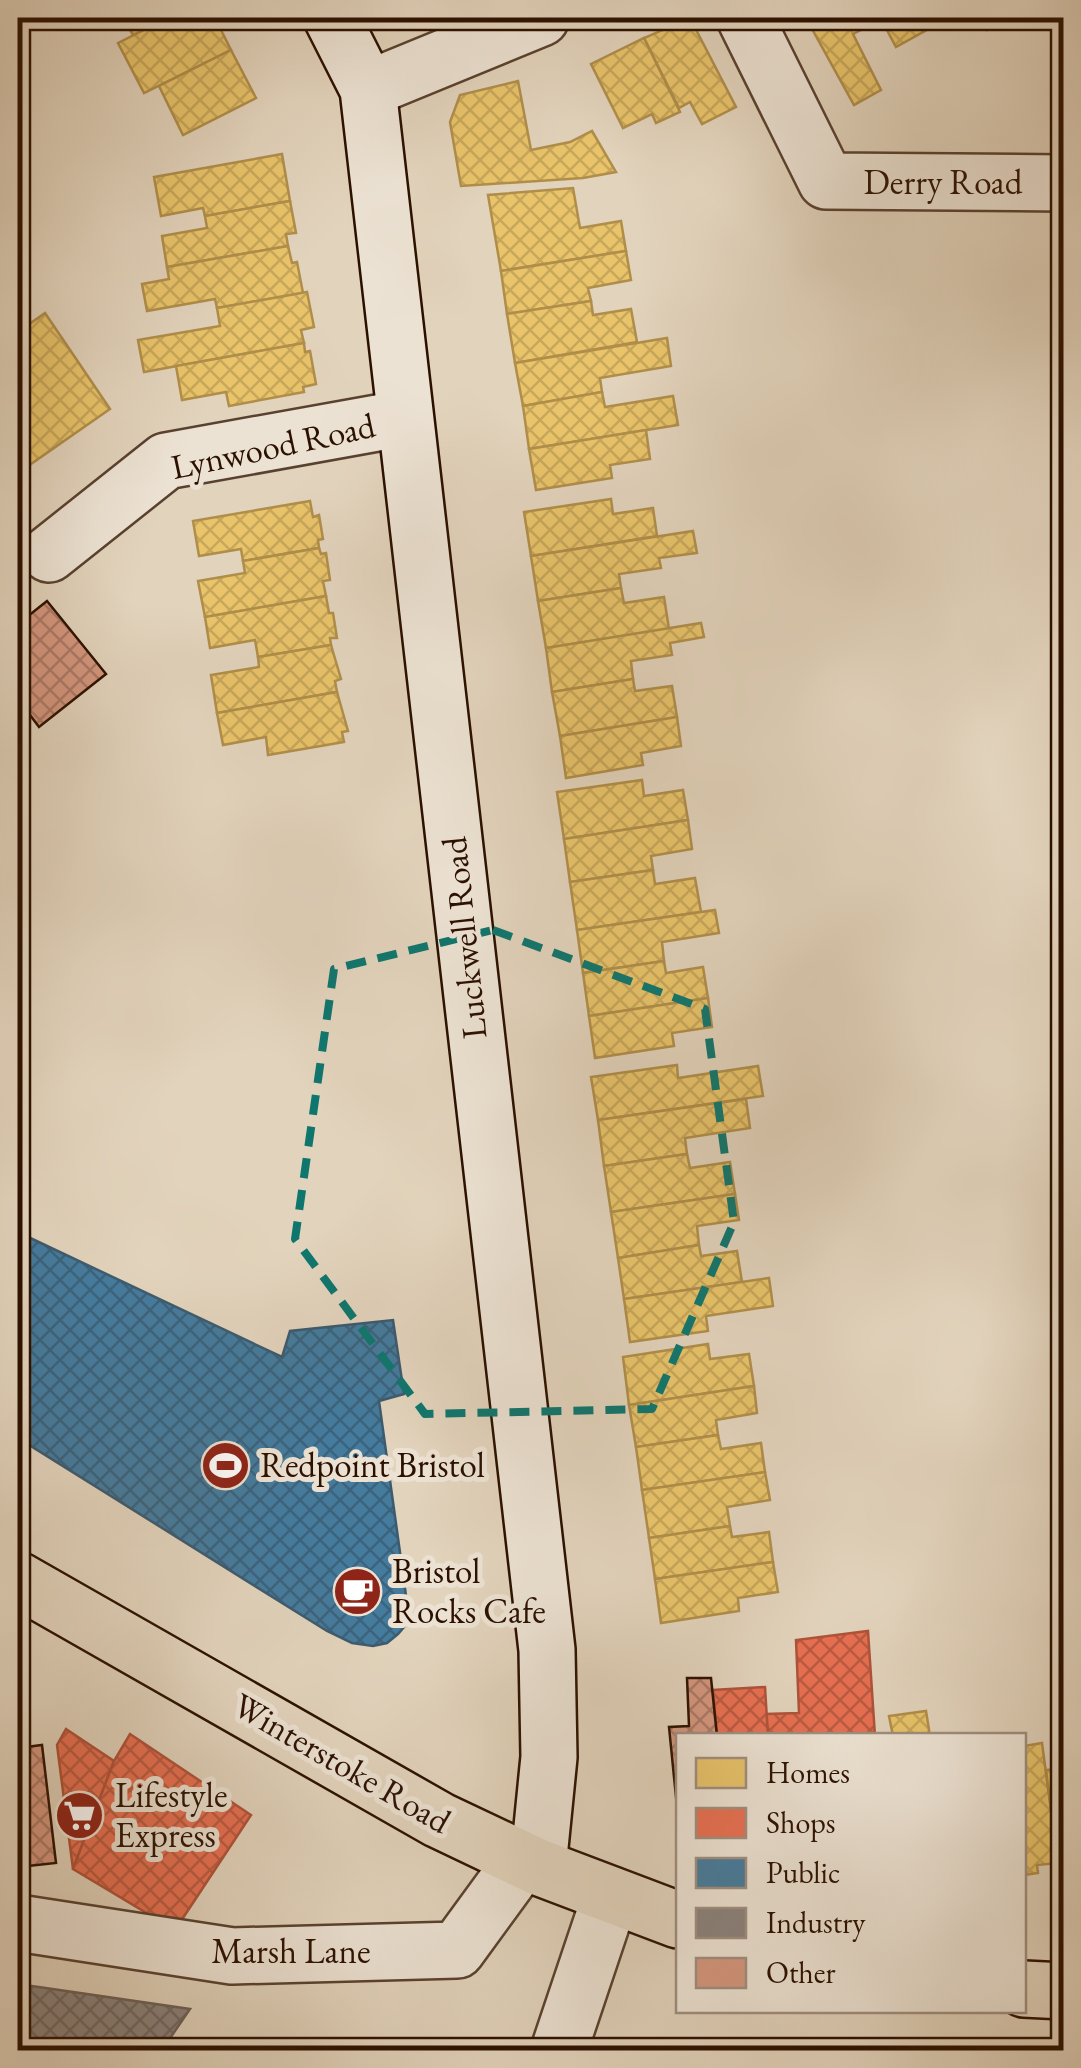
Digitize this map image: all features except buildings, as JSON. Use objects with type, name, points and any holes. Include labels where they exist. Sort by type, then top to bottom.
[{"type":"highway","name":"Winterstoke Road","points":[[18,1580],[439,1820],[530,1864],[676,1919]]},
{"type":"highway","points":[[1026,1989],[1064,1991]]},
{"type":"street","name":"Luckwell Road","points":[[332,18],[368,89],[547,1650],[549,1757],[530,1864]]},
{"type":"street","points":[[368,89],[541,18]]},
{"type":"street","name":"Derry Road","points":[[745,18],[826,181],[1064,183]]},
{"type":"street","name":"Lynwood Road","points":[[49,554],[166,461],[405,418]]},
{"type":"street","name":"Marsh Lane","points":[[18,1923],[232,1956],[457,1950],[530,1864]]},
{"type":"street","points":[[559,2050],[611,1895]]},
{"type":"highlighted area","points":[[493,930],[705,1009],[734,1222],[652,1409],[425,1414],[295,1239],[334,969]]},
{"type":"place","name":"Redpoint Bristol","points":[[225,1465]]},
{"type":"place","name":"Bristol Rocks Cafe","points":[[357,1591]]},
{"type":"place","name":"Lifestyle Express","points":[[80,1815]]}]
